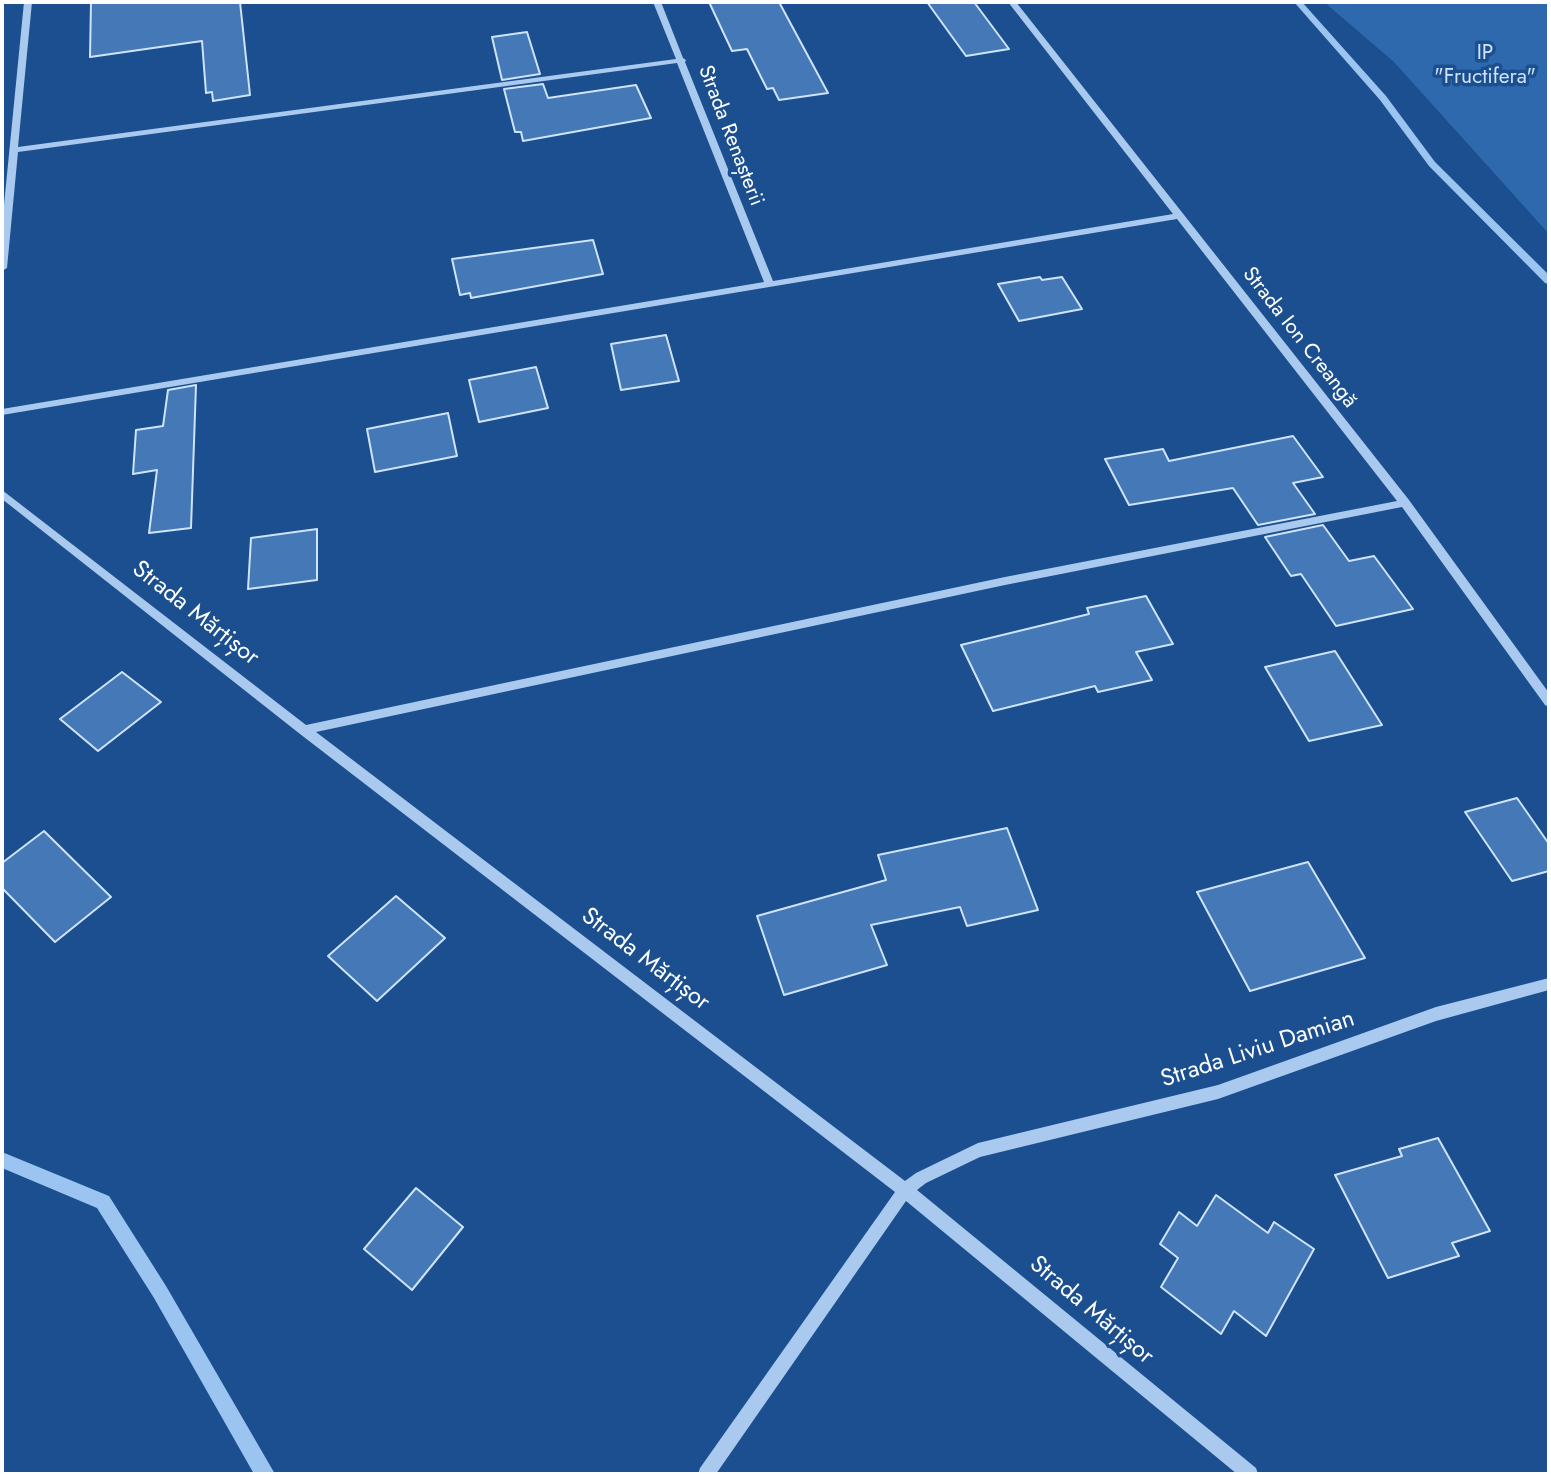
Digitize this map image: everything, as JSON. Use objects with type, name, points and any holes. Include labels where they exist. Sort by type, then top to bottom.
[{"type":"street","points":[[2,268],[28,2]]},
{"type":"street","name":"Strada Renașterii","points":[[657,2],[769,284]]},
{"type":"street","name":"Strada Ion Creangă","points":[[1012,2],[1177,216],[1405,503],[1549,702]]},
{"type":"street","points":[[13,150],[682,60]]},
{"type":"street","points":[[2,412],[1177,216]]},
{"type":"street","name":"Strada Mărțișor","points":[[2,494],[304,730],[905,1190],[1250,1474]]},
{"type":"street","points":[[304,730],[1005,581],[1405,503]]},
{"type":"street","name":"Strada Liviu Damian","points":[[905,1190],[921,1178],[978,1150],[1218,1092],[1436,1014],[1549,984]]},
{"type":"street","points":[[706,1474],[905,1190]]},
{"type":"green space","name":"IP \"Fructifera\"","points":[[1324,2],[1549,2],[1549,234],[1394,62]]},
{"type":"building","points":[[91,2],[240,2],[250,95],[213,101],[212,92],[206,93],[202,41],[90,57]]},
{"type":"building","points":[[709,2],[779,2],[828,93],[779,100],[773,88],[767,89],[747,49],[732,51]]},
{"type":"building","points":[[927,2],[974,2],[1009,49],[966,56]]},
{"type":"building","points":[[527,32],[540,74],[502,80],[492,37]]},
{"type":"building","points":[[543,84],[548,98],[636,85],[651,118],[523,141],[521,132],[515,132],[504,89]]},
{"type":"building","points":[[593,240],[603,274],[471,298],[470,293],[460,295],[452,259]]},
{"type":"building","points":[[1040,277],[1042,280],[1062,277],[1082,309],[1019,321],[998,284]]},
{"type":"building","points":[[666,335],[679,381],[621,390],[611,344]]},
{"type":"building","points":[[536,367],[548,408],[479,422],[469,380]]},
{"type":"building","points":[[196,385],[191,528],[149,533],[157,470],[133,474],[136,430],[163,426],[168,390]]},
{"type":"building","points":[[448,413],[457,456],[375,472],[367,429]]},
{"type":"building","points":[[1293,436],[1323,477],[1293,483],[1315,514],[1258,525],[1233,488],[1129,505],[1105,459],[1163,449],[1169,461]]},
{"type":"building","points":[[1323,525],[1349,561],[1374,556],[1413,609],[1336,626],[1301,574],[1291,576],[1265,537]]},
{"type":"building","points":[[317,529],[317,580],[248,589],[251,538]]},
{"type":"building","points":[[1146,596],[1173,644],[1136,652],[1152,680],[1098,692],[1095,686],[993,711],[961,645],[1089,614],[1087,608]]},
{"type":"building","points":[[1335,651],[1382,725],[1309,741],[1265,667]]},
{"type":"building","points":[[122,672],[161,702],[98,751],[60,719]]},
{"type":"building","points":[[1517,798],[1549,844],[1549,871],[1512,881],[1465,812]]},
{"type":"building","points":[[1007,828],[1038,910],[967,926],[960,907],[871,925],[887,965],[784,995],[757,916],[886,880],[878,855]]},
{"type":"building","points":[[44,831],[111,897],[55,942],[2,888],[2,863]]},
{"type":"building","points":[[1308,862],[1365,958],[1250,991],[1197,892]]},
{"type":"building","points":[[396,896],[445,938],[377,1001],[328,956]]},
{"type":"building","points":[[1438,1138],[1490,1231],[1452,1243],[1459,1256],[1388,1278],[1335,1175],[1402,1156],[1399,1149]]},
{"type":"building","points":[[416,1188],[463,1227],[412,1290],[364,1249]]},
{"type":"building","points":[[1216,1195],[1268,1233],[1274,1222],[1314,1249],[1266,1336],[1234,1311],[1221,1334],[1161,1287],[1178,1258],[1160,1244],[1179,1212],[1197,1226]]},
{"type":"waterway","points":[[1298,2],[1383,98],[1432,164],[1549,281]]},
{"type":"waterway","points":[[2,1160],[103,1202],[160,1292],[265,1474]]}]
